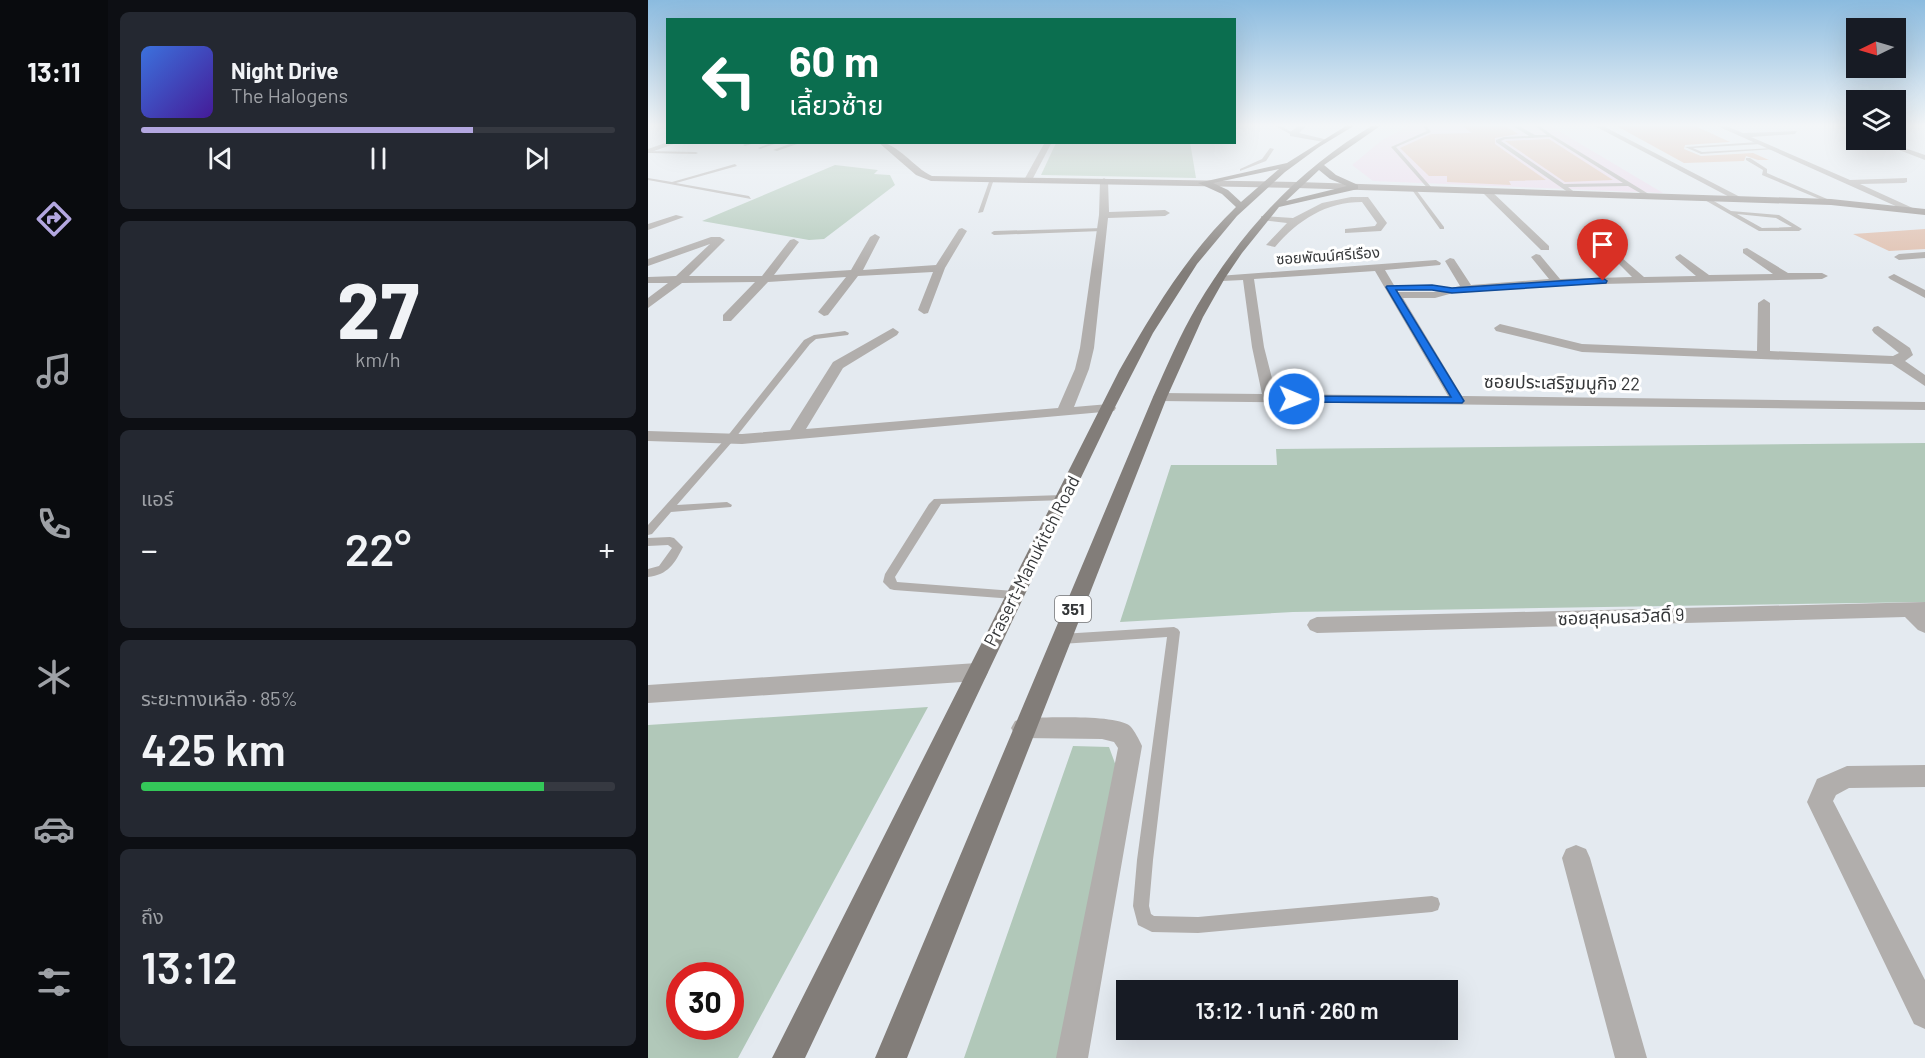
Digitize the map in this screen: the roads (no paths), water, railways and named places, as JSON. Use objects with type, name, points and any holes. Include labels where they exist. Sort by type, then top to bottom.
[{"type":"main road","points":[[922,173],[931,177],[992,179],[1266,184],[1831,202],[1925,212]]},
{"type":"main road","points":[[1202,183],[1251,173]]},
{"type":"main road","name":"Prasert-Manukitch Road","points":[[788,1058],[1014,595],[1163,307],[1241,208],[1279,173]]},
{"type":"main road","name":"351","points":[[891,1058],[1023,728],[1160,397],[1204,305],[1259,222],[1309,173]]},
{"type":"main road","points":[[1328,173],[1355,187]]},
{"type":"main road","points":[[1202,183],[1233,196],[1241,208]]},
{"type":"main road","points":[[1259,222],[1355,187]]},
{"type":"street","points":[[1028,180],[1032,173]]},
{"type":"street","points":[[1689,173],[1740,200]]},
{"type":"street","points":[[1828,173],[1912,210]]},
{"type":"street","points":[[1848,182],[1904,180]]},
{"type":"street","points":[[1064,412],[1082,369],[1087,348],[1104,215],[1104,181]]},
{"type":"street","points":[[1486,191],[1545,248]]},
{"type":"street","points":[[1271,245],[1295,220],[1316,208],[1365,199],[1382,223],[1381,226],[1378,229],[1348,231]]},
{"type":"street","points":[[1104,215],[1165,213]]},
{"type":"street","points":[[648,227],[679,217]]},
{"type":"street","points":[[1259,222],[1295,220]]},
{"type":"street","points":[[924,310],[940,268],[962,231]]},
{"type":"street","points":[[824,312],[856,272],[875,237]]},
{"type":"street","points":[[648,263],[719,240],[680,279],[648,304]]},
{"type":"street","points":[[727,318],[765,279],[794,243]]},
{"type":"street","points":[[1747,251],[1784,276]]},
{"type":"street","points":[[1614,254],[1641,280]]},
{"type":"street","points":[[1899,257],[1925,255]]},
{"type":"street","points":[[1536,257],[1576,295]]},
{"type":"street","points":[[1680,257],[1706,278]]},
{"type":"street","points":[[1450,261],[1468,289]]},
{"type":"street","name":"ซอยพัฒน์ศรีเรือง","points":[[1222,278],[1436,263]]},
{"type":"street","points":[[1378,267],[1458,401]]},
{"type":"street","points":[[648,280],[765,279],[940,268]]},
{"type":"street","points":[[1248,276],[1258,347],[1270,399]]},
{"type":"street","points":[[1392,291],[1435,295],[1452,290],[1561,282],[1822,276]]},
{"type":"street","points":[[1751,277],[1769,290]]},
{"type":"street","points":[[1894,277],[1925,295]]},
{"type":"street","points":[[1658,279],[1671,291]]},
{"type":"street","points":[[1763,355],[1764,303]]},
{"type":"street","points":[[1500,328],[1582,348],[1895,360],[1906,355],[1905,351],[1878,330]]},
{"type":"street","points":[[796,433],[838,365],[893,332]]},
{"type":"street","points":[[1895,360],[1925,382]]},
{"type":"street","name":"ซอยประเสริฐมนูกิจ 22","points":[[1160,397],[1925,406]]},
{"type":"street","points":[[648,436],[729,440],[1109,408]]},
{"type":"street","points":[[1917,609],[1925,626]]},
{"type":"street","name":"ซอยสุคนธสวัสดิ์ 9","points":[[1317,625],[1917,609]]},
{"type":"street","points":[[648,694],[977,672]]},
{"type":"street","points":[[1023,728],[1102,729],[1121,733],[1130,746],[1072,1058]]},
{"type":"street","points":[[1923,1006],[1820,802],[1826,787],[1847,777],[1925,776]]},
{"type":"street","points":[[1576,858],[1631,1058]]},
{"type":"lane","points":[[671,183],[705,173]]},
{"type":"lane","points":[[1416,173],[1430,189]]},
{"type":"lane","points":[[1545,173],[1574,194]]},
{"type":"lane","points":[[1612,173],[1650,196]]},
{"type":"lane","points":[[1764,173],[1769,178],[1799,187]]},
{"type":"lane","points":[[1776,176],[1831,202]]},
{"type":"lane","points":[[648,179],[749,198]]},
{"type":"lane","points":[[980,212],[992,179]]},
{"type":"lane","points":[[1563,186],[1629,184]]},
{"type":"lane","points":[[1412,189],[1442,228]]},
{"type":"lane","points":[[1705,198],[1728,212],[1761,230],[1799,229],[1777,216],[1728,212]]},
{"type":"lane","points":[[994,233],[1102,229]]},
{"type":"lane","points":[[648,532],[729,440],[807,342],[814,337],[845,333]]},
{"type":"lane","points":[[1014,595],[894,586],[889,582],[889,577],[938,501],[1063,498]]},
{"type":"lane","points":[[669,509],[727,505]]},
{"type":"lane","points":[[648,542],[670,541],[678,547],[668,564],[660,572],[648,573]]},
{"type":"lane","points":[[1060,639],[1174,632],[1144,860],[1141,906],[1144,919],[1152,924],[1198,925],[1432,904]]}]
